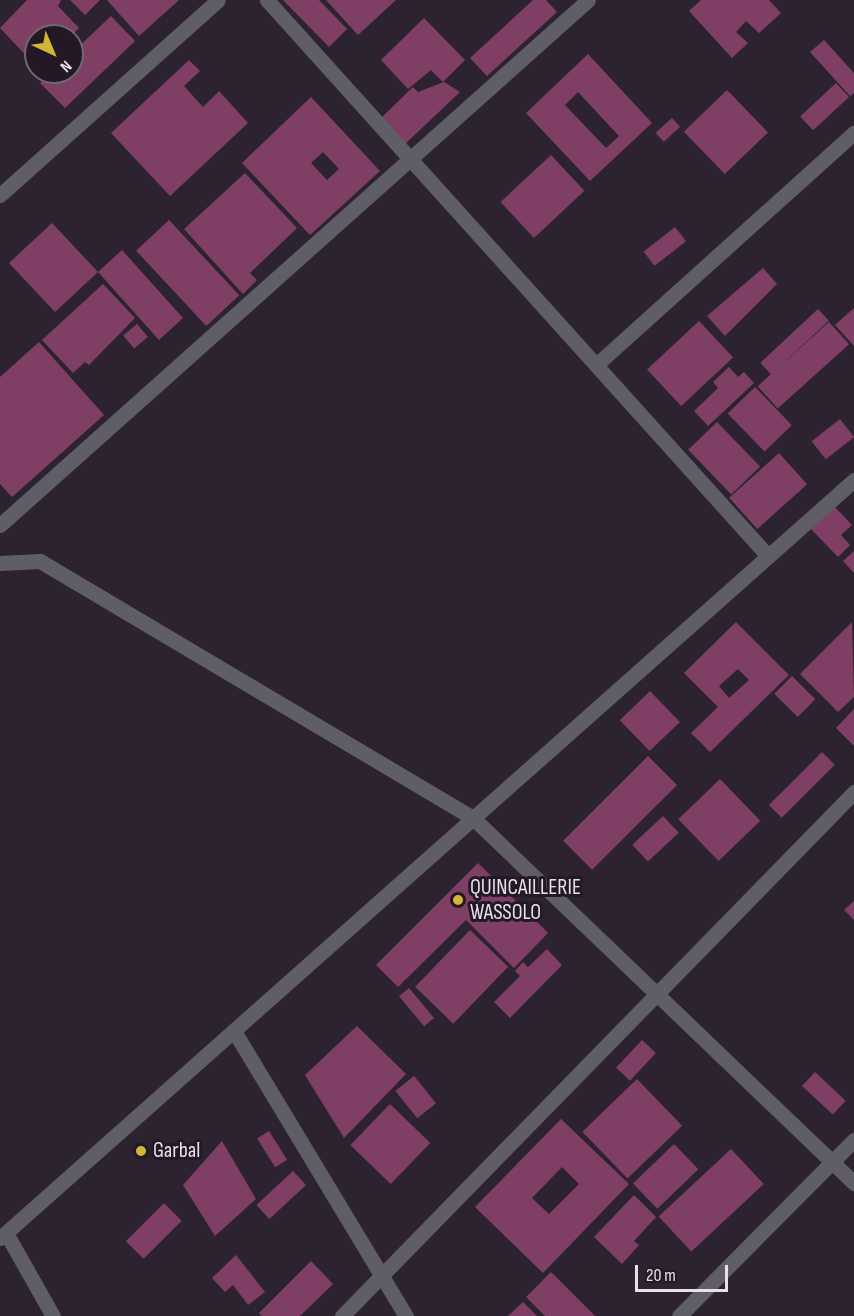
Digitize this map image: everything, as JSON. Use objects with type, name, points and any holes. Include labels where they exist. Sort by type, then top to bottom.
[{"type":"street","points":[[0,195],[218,0]]},
{"type":"street","points":[[267,0],[768,556]]},
{"type":"street","points":[[0,525],[588,0]]},
{"type":"street","points":[[596,365],[854,133]]},
{"type":"street","points":[[53,1316],[3,1235],[854,480]]},
{"type":"street","points":[[0,563],[40,561],[473,819],[854,1183]]},
{"type":"street","points":[[342,1316],[854,792]]},
{"type":"street","points":[[234,1031],[406,1316]]},
{"type":"street","points":[[679,1316],[854,1140]]},
{"type":"building","points":[[27,0],[61,0],[58,6],[75,24],[24,24],[24,53],[0,28]]},
{"type":"building","points":[[70,0],[100,0],[85,15]]},
{"type":"building","points":[[107,0],[179,0],[139,36]]},
{"type":"building","points":[[283,0],[319,0],[347,29],[329,47]]},
{"type":"building","points":[[326,0],[396,0],[358,35]]},
{"type":"building","points":[[533,0],[546,0],[557,12],[487,76],[470,58]]},
{"type":"building","points":[[701,0],[769,0],[781,13],[759,33],[746,21],[736,32],[748,43],[732,58],[689,11]]},
{"type":"building","points":[[111,16],[135,41],[65,108],[41,84],[84,84],[84,42]]},
{"type":"building","points":[[424,18],[465,60],[443,82],[431,70],[408,89],[381,60]]},
{"type":"building","points":[[824,40],[854,73],[854,93],[850,96],[810,52]]},
{"type":"building","points":[[588,54],[652,123],[590,181],[526,113]],"holes":[[[578,92],[619,136],[606,148],[565,105]]]},
{"type":"building","points":[[189,60],[200,71],[184,86],[203,107],[219,91],[248,123],[170,196],[111,133]]},
{"type":"building","points":[[444,82],[460,92],[403,146],[378,121],[413,87],[418,92]]},
{"type":"building","points":[[836,83],[849,97],[813,130],[800,116]]},
{"type":"building","points":[[727,90],[768,132],[725,174],[684,132]]},
{"type":"building","points":[[311,97],[380,171],[310,235],[242,163]],"holes":[[[323,152],[339,169],[327,180],[311,163]]]},
{"type":"building","points":[[672,118],[680,127],[664,142],[656,133]]},
{"type":"building","points":[[551,155],[584,191],[534,238],[501,202]]},
{"type":"building","points":[[245,173],[297,228],[250,273],[257,280],[243,294],[184,229]]},
{"type":"building","points":[[169,220],[239,295],[206,326],[136,251]]},
{"type":"building","points":[[52,223],[98,272],[55,312],[9,263]]},
{"type":"building","points":[[675,227],[686,241],[655,266],[643,252]]},
{"type":"building","points":[[122,250],[183,318],[159,340],[98,272]]},
{"type":"building","points":[[763,268],[777,284],[725,336],[707,316]]},
{"type":"building","points":[[103,284],[135,318],[89,365],[85,362],[73,373],[42,340]]},
{"type":"building","points":[[854,308],[854,346],[835,325]]},
{"type":"building","points":[[818,309],[829,321],[771,375],[760,363]]},
{"type":"building","points":[[699,321],[733,358],[681,406],[647,369]]},
{"type":"building","points":[[829,322],[849,344],[778,409],[758,386]]},
{"type":"building","points":[[137,324],[148,337],[134,349],[123,336]]},
{"type":"building","points":[[39,342],[104,415],[12,497],[0,484],[0,377]]},
{"type":"building","points":[[729,367],[738,377],[744,372],[754,383],[708,426],[694,411],[718,388],[713,382]]},
{"type":"building","points":[[755,387],[792,425],[764,452],[728,413]]},
{"type":"building","points":[[840,419],[854,437],[826,459],[812,441]]},
{"type":"building","points":[[717,422],[760,467],[731,494],[688,450]]},
{"type":"building","points":[[779,453],[807,484],[757,529],[729,498]]},
{"type":"building","points":[[833,505],[852,525],[841,535],[850,545],[838,557],[810,528]]},
{"type":"building","points":[[854,551],[854,573],[843,561]]},
{"type":"building","points":[[736,622],[789,675],[710,752],[691,733],[718,707],[684,673]],"holes":[[[738,669],[749,680],[729,698],[719,686]]]},
{"type":"building","points":[[852,622],[854,697],[838,712],[800,674]]},
{"type":"building","points":[[792,676],[815,699],[798,717],[774,694]]},
{"type":"building","points":[[650,691],[680,722],[650,751],[620,720]]},
{"type":"building","points":[[854,709],[854,746],[836,728]]},
{"type":"building","points":[[822,752],[835,765],[782,818],[769,805]]},
{"type":"building","points":[[648,756],[677,785],[592,870],[563,841]]},
{"type":"building","points":[[720,779],[760,821],[719,861],[678,819]]},
{"type":"building","points":[[663,816],[679,833],[648,861],[632,845]]},
{"type":"building","points":[[478,863],[548,933],[514,968],[466,920],[398,987],[376,965]]},
{"type":"building","points":[[854,901],[854,920],[844,910]]},
{"type":"building","points":[[470,930],[508,967],[453,1024],[415,987]]},
{"type":"building","points":[[547,949],[562,965],[510,1018],[494,1002],[520,976],[515,971],[523,962],[528,967]]},
{"type":"building","points":[[409,988],[434,1018],[424,1026],[399,996]]},
{"type":"building","points":[[357,1026],[406,1074],[344,1138],[305,1075]]},
{"type":"building","points":[[642,1040],[656,1053],[630,1081],[616,1068]]},
{"type":"building","points":[[815,1072],[846,1101],[833,1115],[802,1086]]},
{"type":"building","points":[[414,1076],[436,1103],[417,1118],[395,1091]]},
{"type":"building","points":[[637,1079],[682,1126],[627,1179],[582,1132]]},
{"type":"building","points":[[390,1104],[430,1143],[391,1184],[350,1145]]},
{"type":"building","points":[[561,1119],[629,1184],[543,1273],[475,1207]],"holes":[[[562,1167],[579,1184],[549,1214],[532,1198]]]},
{"type":"building","points":[[269,1131],[287,1160],[275,1167],[257,1138]]},
{"type":"building","points":[[222,1141],[256,1199],[215,1236],[183,1185]]},
{"type":"building","points":[[674,1144],[698,1169],[657,1209],[633,1184]]},
{"type":"building","points":[[731,1149],[764,1184],[691,1252],[659,1217]]},
{"type":"building","points":[[293,1171],[306,1185],[269,1219],[256,1205]]},
{"type":"building","points":[[634,1195],[656,1217],[634,1241],[639,1245],[622,1264],[594,1237]]},
{"type":"building","points":[[164,1203],[182,1221],[143,1259],[126,1241]]},
{"type":"building","points":[[236,1255],[265,1292],[248,1305],[233,1285],[225,1292],[212,1278]]},
{"type":"building","points":[[311,1261],[333,1284],[300,1316],[262,1316],[259,1313]]},
{"type":"building","points":[[551,1272],[595,1316],[545,1316],[526,1297]]},
{"type":"building","points":[[523,1302],[537,1316],[508,1316]]},
{"type":"place","name":"QUINCAILLERIE WASSOLO","points":[[458,900]]},
{"type":"place","name":"Garbal","points":[[141,1151]]}]
